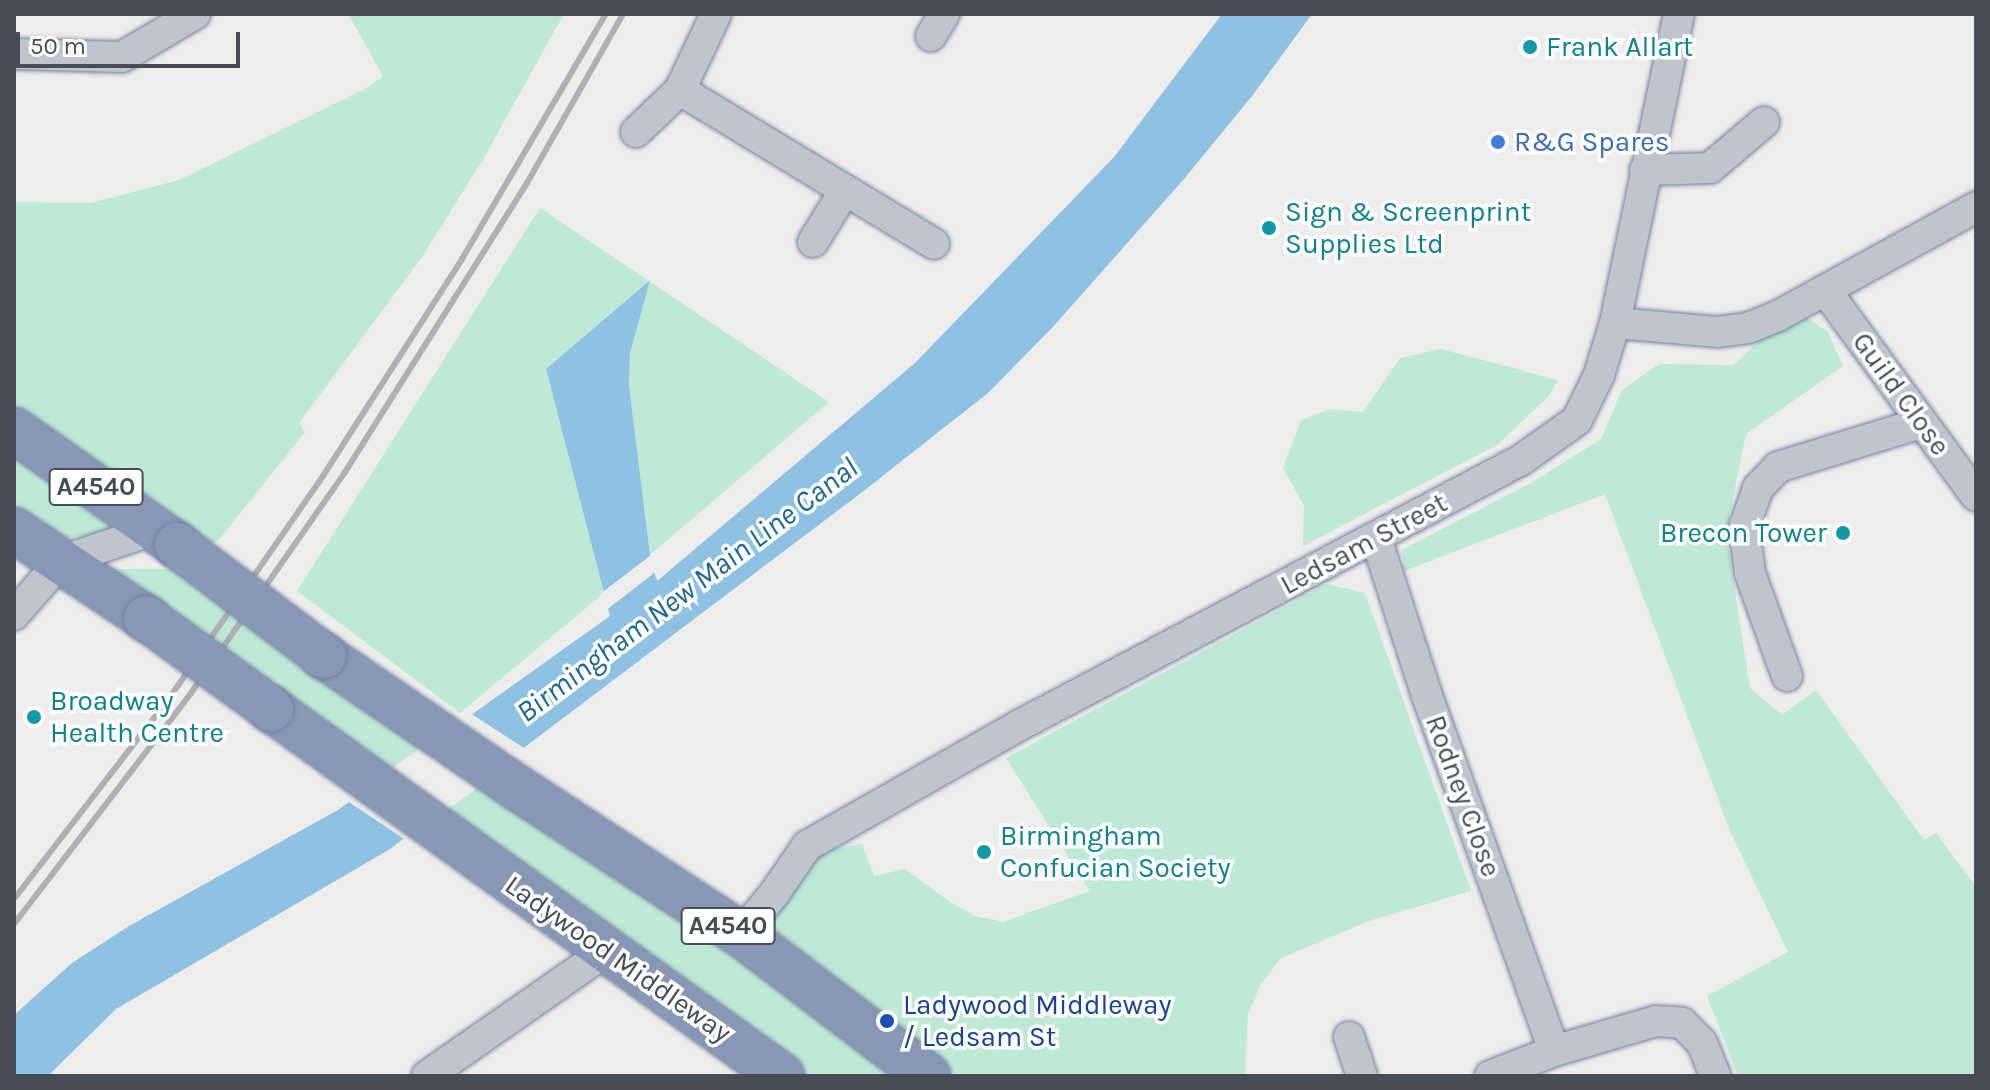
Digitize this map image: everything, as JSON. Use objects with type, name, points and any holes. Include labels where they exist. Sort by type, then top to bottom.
[{"type":"highway","name":"A4540","points":[[14,430],[166,537],[324,656],[519,789],[741,934],[928,1076]]},
{"type":"highway","name":"A4540","points":[[14,530],[61,561]]},
{"type":"highway","name":"Ladywood Middleway","points":[[61,561],[146,618],[782,1076]]},
{"type":"street","points":[[14,54],[122,57],[195,14]]},
{"type":"street","points":[[636,132],[680,90],[716,14]]},
{"type":"street","name":"Ledsam Street","points":[[741,934],[774,894],[807,846],[1018,726],[1521,460],[1577,420],[1599,375],[1615,323],[1679,14]]},
{"type":"street","points":[[680,90],[934,244]]},
{"type":"street","points":[[1645,170],[1710,168],[1764,122]]},
{"type":"street","points":[[813,242],[845,190]]},
{"type":"street","points":[[1615,323],[1717,332],[1748,328],[1826,291],[1976,207]]},
{"type":"street","name":"Guild Close","points":[[1826,291],[1976,496]]},
{"type":"street","points":[[1787,676],[1750,573],[1744,528],[1758,488],[1778,467],[1921,423]]},
{"type":"street","points":[[14,615],[61,561],[166,537]]},
{"type":"street","name":"Rodney Close","points":[[1376,538],[1435,719],[1554,1051]]},
{"type":"street","points":[[427,1076],[606,951]]},
{"type":"street","points":[[1490,1076],[1554,1051],[1656,1021],[1682,1023],[1702,1043],[1715,1076]]},
{"type":"street","points":[[1349,1037],[1362,1076]]},
{"type":"green space","points":[[348,14],[564,14],[482,161],[422,257],[299,423],[305,432],[218,541],[199,546],[14,410],[14,202],[92,203],[179,180],[367,88],[383,76]]},
{"type":"green space","points":[[540,208],[829,402],[650,555],[629,385],[630,353],[648,281],[546,369],[604,593],[460,713],[297,591]]},
{"type":"green space","points":[[1793,308],[1828,332],[1843,366],[1746,434],[1726,533],[1750,688],[1782,715],[1816,690],[1924,840],[1936,833],[1976,887],[1976,1076],[1738,1076],[1707,996],[1788,952],[1730,831],[1605,494],[1404,571],[1402,550],[1536,480],[1601,439],[1622,390],[1659,364],[1734,365]]},
{"type":"green space","points":[[1441,349],[1558,380],[1549,396],[1497,445],[1303,546],[1304,506],[1283,468],[1301,420],[1330,409],[1363,412],[1400,358]]},
{"type":"green space","points":[[14,453],[68,490],[118,532],[57,539],[14,510]]},
{"type":"green space","points":[[101,569],[176,569],[669,908],[898,1076],[804,1076]]},
{"type":"green space","points":[[1327,584],[1365,593],[1471,891],[1369,921],[1281,958],[1261,984],[1248,1014],[1245,1076],[958,1076],[769,945],[766,920],[797,872],[829,849],[862,844],[874,876],[905,869],[975,916],[1003,922],[1090,891],[1006,758]]},
{"type":"water","name":"Birmingham New Main Line Canal","points":[[1222,14],[1312,14],[1252,96],[1184,179],[1051,329],[988,393],[861,493],[390,849],[116,1009],[48,1076],[14,1076],[14,1015],[72,963],[129,926],[338,810],[610,616],[546,369],[650,280],[630,353],[629,385],[650,555],[657,581],[915,363],[1114,157]]},
{"type":"pier","points":[[654,553],[658,570],[605,611],[600,594]]},
{"type":"pier","points":[[470,713],[527,750],[407,841],[346,800]]},
{"type":"railway","points":[[14,899],[170,697],[319,482],[462,259],[606,14]]},
{"type":"railway","points":[[14,924],[191,693],[345,472],[527,183],[623,14]]},
{"type":"place","name":"Frank Allart","points":[[1530,47]]},
{"type":"place","name":"R&G Spares","points":[[1498,142]]},
{"type":"place","name":"Sign & Screenprint Supplies Ltd","points":[[1269,228]]},
{"type":"place","name":"Brecon Tower","points":[[1843,533]]},
{"type":"place","name":"Broadway Health Centre","points":[[34,717]]},
{"type":"place","name":"Birmingham Confucian Society","points":[[984,852]]},
{"type":"place","name":"Ladywood Middleway / Ledsam St","points":[[887,1021]]}]
